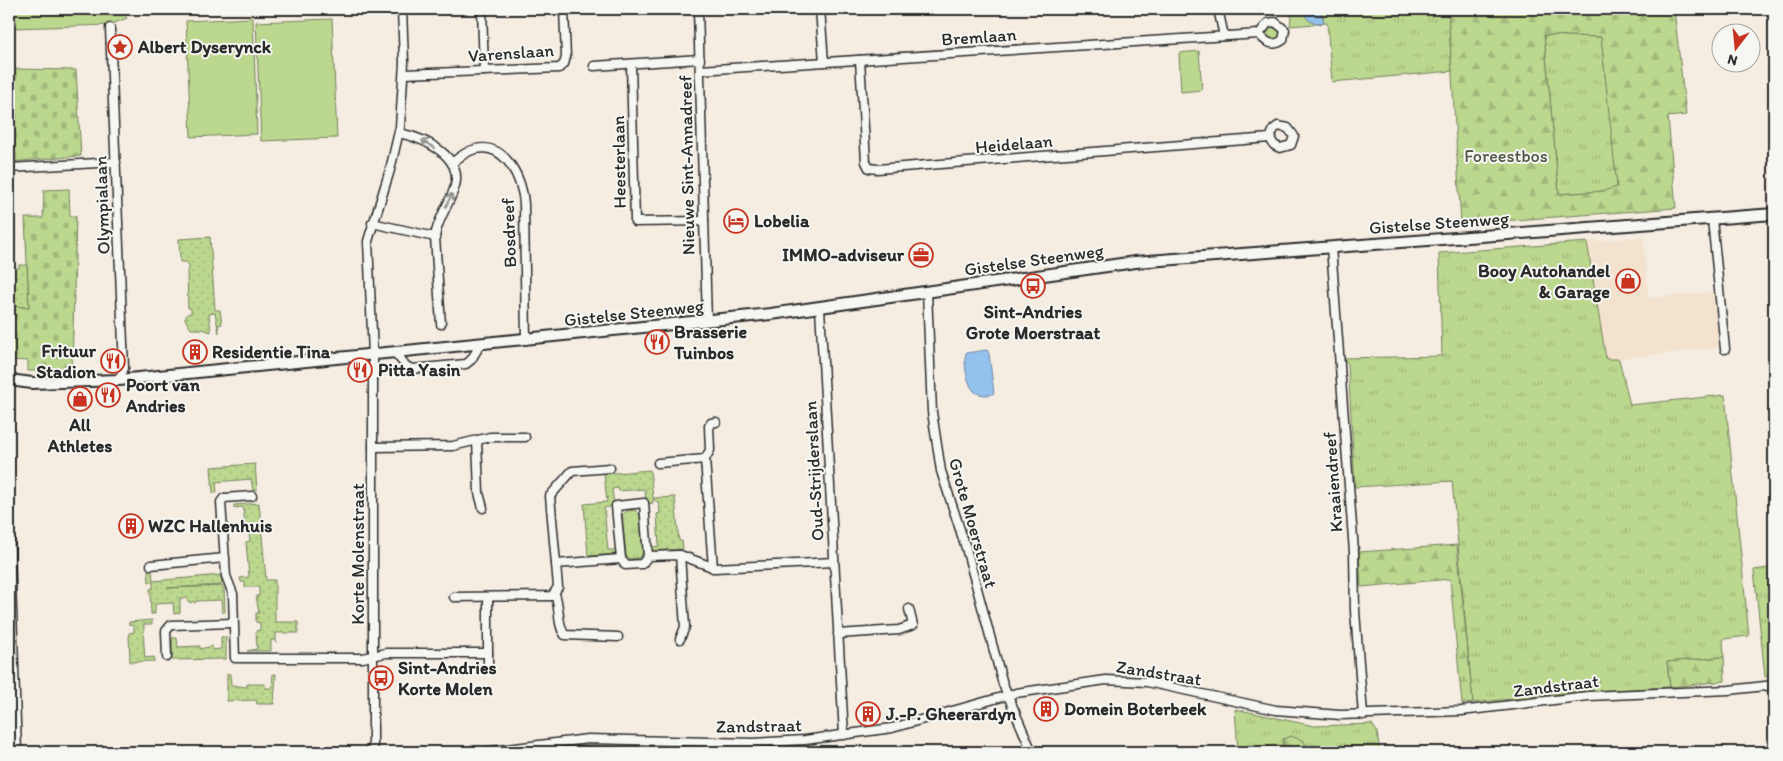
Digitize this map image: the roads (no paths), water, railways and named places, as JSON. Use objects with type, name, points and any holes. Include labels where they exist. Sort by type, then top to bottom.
[{"type":"main road","name":"Gistelse Steenweg","points":[[9,380],[32,382],[119,380],[480,345],[820,308],[1135,262],[1774,214]]},
{"type":"street","name":"Korte Molenstraat","points":[[373,752],[373,355],[368,241],[372,223],[390,170],[399,133],[404,74],[402,9]]},
{"type":"street","points":[[482,9],[484,71]]},
{"type":"street","name":"Varenslaan","points":[[404,74],[554,69],[562,66],[566,57],[564,9]]},
{"type":"street","name":"Nieuwe Sint-Annadreef","points":[[698,9],[707,321]]},
{"type":"street","points":[[820,9],[824,62]]},
{"type":"street","points":[[1218,9],[1224,36]]},
{"type":"street","name":"Olympialaan","points":[[110,28],[124,368],[119,380]]},
{"type":"street","name":"Bremlaan","points":[[700,70],[1259,34]]},
{"type":"street","points":[[594,66],[700,58]]},
{"type":"street","name":"Heidelaan","points":[[860,60],[866,162],[869,168],[877,169],[1270,138]]},
{"type":"street","name":"Heesterlaan","points":[[631,64],[635,222],[704,221]]},
{"type":"street","points":[[399,133],[424,141],[452,163],[456,176],[455,186],[438,223],[435,237],[441,324]]},
{"type":"street","name":"Bosdreef","points":[[452,163],[470,151],[487,149],[506,160],[521,182],[524,204],[526,340]]},
{"type":"street","points":[[9,168],[116,162]]},
{"type":"street","points":[[1712,219],[1725,349]]},
{"type":"street","points":[[372,223],[435,237]]},
{"type":"street","name":"Kraaiendreef","points":[[1331,247],[1354,552],[1355,611],[1362,716]]},
{"type":"street","name":"Grote Moerstraat","points":[[927,292],[931,395],[938,459],[1007,695],[1032,752]]},
{"type":"street","name":"Oud-Strijderslaan","points":[[820,308],[844,735]]},
{"type":"street","points":[[395,353],[406,366],[412,369],[466,364],[471,360],[480,345]]},
{"type":"street","points":[[713,568],[705,459],[710,450],[710,426],[711,423],[716,422]]},
{"type":"street","points":[[373,447],[453,446],[490,437],[525,437]]},
{"type":"street","points":[[478,440],[479,493],[483,508]]},
{"type":"street","points":[[658,463],[705,459]]},
{"type":"street","points":[[454,597],[548,597],[555,594],[558,587],[550,496],[572,471],[610,468]]},
{"type":"street","points":[[252,496],[222,499],[220,509],[226,576],[233,594],[235,658],[362,658],[386,653],[488,653]]},
{"type":"street","points":[[644,503],[648,556],[645,563],[636,565],[625,564],[621,559],[616,506],[644,503]]},
{"type":"street","points":[[9,523],[17,752]]},
{"type":"street","points":[[648,556],[680,555],[713,568],[834,562]]},
{"type":"street","points":[[680,555],[685,627],[680,639]]},
{"type":"street","points":[[151,565],[225,558]]},
{"type":"street","points":[[556,564],[621,559]]},
{"type":"street","points":[[555,594],[560,606],[562,630],[565,635],[618,637]]},
{"type":"street","points":[[488,598],[488,667]]},
{"type":"street","points":[[838,634],[899,630],[912,625],[910,609]]},
{"type":"street","points":[[167,657],[166,631],[171,626],[233,623]]},
{"type":"street","name":"Zandstraat","points":[[483,752],[588,740],[753,743],[844,735],[913,724],[1007,695],[1063,684],[1124,680],[1276,710],[1362,716],[1461,712],[1588,696],[1729,690],[1774,685]]},
{"type":"water","points":[[1302,9],[1320,9],[1324,22],[1316,23],[1310,21]]},
{"type":"water","points":[[987,350],[994,393],[990,395],[974,391],[966,373],[965,362],[966,353]]},
{"type":"place","name":"Albert Dyserynck","points":[[120,47]]},
{"type":"place","name":"Lobelia","points":[[736,221]]},
{"type":"place","name":"IMMO-adviseur","points":[[921,255]]},
{"type":"place","name":"Booy Autohandel & Garage","points":[[1628,281]]},
{"type":"place","name":"Sint-Andries Grote Moerstraat","points":[[1033,286]]},
{"type":"place","name":"Brasserie Tuinbos","points":[[657,342]]},
{"type":"place","name":"Residentie Tina","points":[[195,352]]},
{"type":"place","name":"Frituur Stadion","points":[[113,361]]},
{"type":"place","name":"Pitta Yasin","points":[[360,370]]},
{"type":"place","name":"Poort van Andries","points":[[108,395]]},
{"type":"place","name":"All Athletes","points":[[80,399]]},
{"type":"place","name":"WZC Hallenhuis","points":[[131,526]]},
{"type":"place","name":"Sint-Andries Korte Molen","points":[[381,678]]},
{"type":"place","name":"Domein Boterbeek","points":[[1046,709]]},
{"type":"place","name":"J.-P. Gheerardyn","points":[[868,714]]},
{"type":"park label","name":"Foreestbos","points":[[1506,156]]}]
